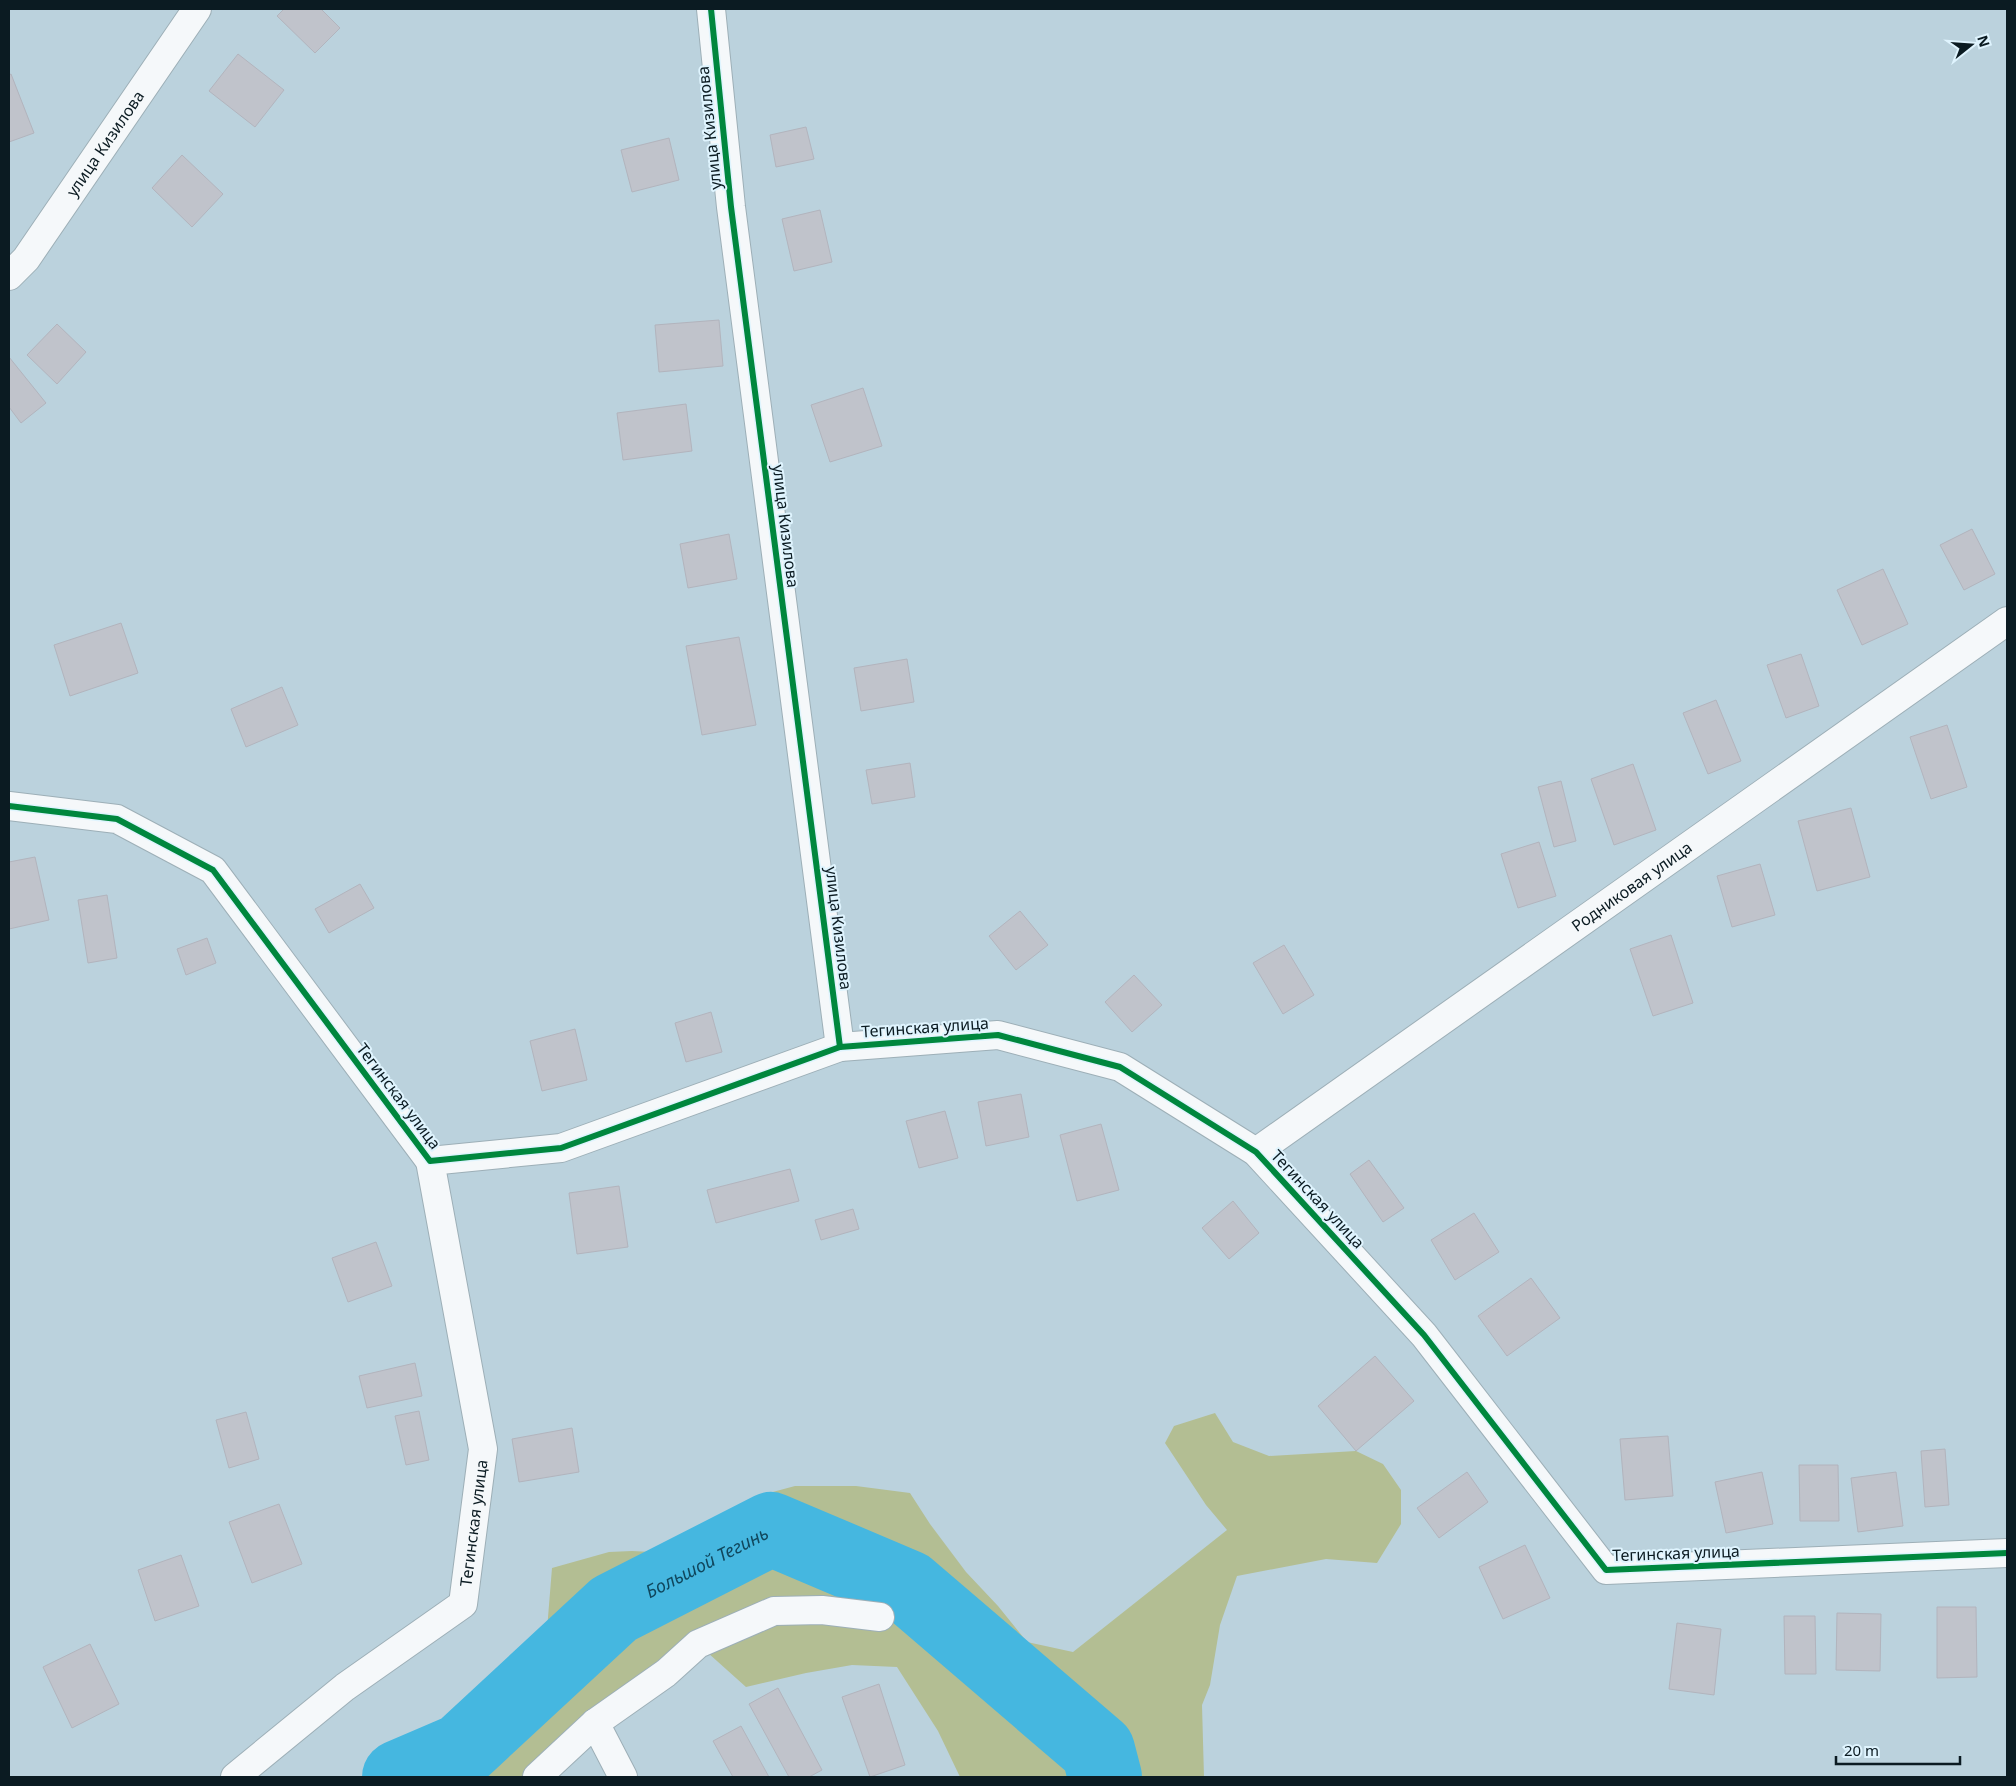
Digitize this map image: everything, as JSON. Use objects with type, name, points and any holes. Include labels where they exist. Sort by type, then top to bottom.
[{"type":"street","name":"улица Кизилова","points":[[9,276],[26,259],[197,9]]},
{"type":"street","name":"улица Кизилова","points":[[710,9],[731,207],[840,1047]]},
{"type":"street","name":"Родниковая улица","points":[[1256,1152],[2007,621]]},
{"type":"street","name":"Тегинская улица","points":[[9,806],[117,818],[213,870],[430,1161],[484,1449],[463,1604],[345,1687],[235,1777]]},
{"type":"street","name":"Тегинская улица","points":[[430,1161],[561,1148],[840,1047],[998,1035],[1120,1067],[1256,1152],[1424,1335],[1606,1570],[2007,1553]]},
{"type":"street","points":[[537,1777],[595,1723],[666,1674],[698,1644],[774,1610],[822,1610],[880,1617]]},
{"type":"street","points":[[595,1723],[623,1777]]},
{"type":"green space","points":[[1215,1413],[1233,1442],[1269,1456],[1356,1451],[1383,1464],[1401,1490],[1401,1524],[1377,1563],[1326,1559],[1237,1576],[1220,1625],[1210,1685],[1202,1705],[1204,1777],[960,1777],[938,1731],[897,1667],[852,1665],[806,1673],[746,1687],[698,1644],[525,1777],[448,1777],[465,1716],[513,1676],[546,1642],[552,1568],[609,1552],[671,1553],[726,1532],[769,1493],[795,1486],[856,1486],[910,1493],[930,1524],[966,1572],[998,1606],[1027,1642],[1073,1652],[1227,1530],[1206,1505],[1165,1443],[1174,1426]]},
{"type":"building","points":[[284,9],[321,9],[340,28],[315,53],[277,16]]},
{"type":"building","points":[[238,54],[284,90],[255,127],[209,91]]},
{"type":"building","points":[[11,74],[34,133],[9,142],[9,75]]},
{"type":"building","points":[[806,127],[814,159],[776,167],[770,135]]},
{"type":"building","points":[[669,138],[679,180],[632,192],[621,150]]},
{"type":"building","points":[[182,155],[223,194],[192,227],[152,188]]},
{"type":"building","points":[[820,210],[832,262],[794,271],[782,219]]},
{"type":"building","points":[[719,320],[723,366],[659,372],[655,325]]},
{"type":"building","points":[[57,324],[86,352],[57,384],[27,355]]},
{"type":"building","points":[[9,357],[46,403],[21,423],[9,407]]},
{"type":"building","points":[[863,388],[882,446],[830,462],[811,405]]},
{"type":"building","points":[[686,404],[692,451],[623,460],[617,413]]},
{"type":"building","points":[[1972,529],[1995,574],[1964,590],[1940,545]]},
{"type":"building","points":[[729,534],[737,579],[688,588],[680,544]]},
{"type":"building","points":[[1883,569],[1908,624],[1862,645],[1837,590]]},
{"type":"building","points":[[121,623],[138,673],[70,696],[54,645]]},
{"type":"building","points":[[739,637],[756,725],[702,735],[686,646]]},
{"type":"building","points":[[1801,654],[1819,706],[1786,718],[1767,665]]},
{"type":"building","points":[[907,659],[914,702],[861,711],[854,668]]},
{"type":"building","points":[[282,687],[298,725],[246,747],[231,709]]},
{"type":"building","points":[[1716,700],[1741,761],[1708,774],[1683,713]]},
{"type":"building","points":[[1947,725],[1967,787],[1931,799],[1910,737]]},
{"type":"building","points":[[910,763],[915,797],[872,804],[866,770]]},
{"type":"building","points":[[1633,764],[1656,830],[1614,845],[1591,779]]},
{"type":"building","points":[[1561,781],[1576,841],[1554,847],[1538,787]]},
{"type":"building","points":[[1851,808],[1870,877],[1817,891],[1798,821]]},
{"type":"building","points":[[1539,842],[1556,896],[1518,908],[1501,854]]},
{"type":"building","points":[[35,857],[49,920],[9,929],[9,862]]},
{"type":"building","points":[[1760,864],[1775,915],[1732,927],[1717,876]]},
{"type":"building","points":[[360,884],[374,908],[329,933],[315,909]]},
{"type":"building","points":[[107,895],[117,958],[88,963],[78,900]]},
{"type":"building","points":[[1020,911],[1048,945],[1016,970],[989,936]]},
{"type":"building","points":[[1671,935],[1693,1003],[1653,1016],[1630,949]]},
{"type":"building","points":[[207,938],[216,963],[186,975],[177,949]]},
{"type":"building","points":[[1284,945],[1314,995],[1283,1014],[1253,963]]},
{"type":"building","points":[[1134,975],[1162,1005],[1132,1032],[1105,1002]]},
{"type":"building","points":[[711,1012],[722,1052],[686,1062],[675,1023]]},
{"type":"building","points":[[575,1029],[587,1080],[542,1091],[530,1041]]},
{"type":"building","points":[[1021,1094],[1029,1137],[986,1146],[978,1102]]},
{"type":"building","points":[[945,1111],[958,1158],[919,1168],[906,1121]]},
{"type":"building","points":[[1101,1124],[1119,1190],[1077,1201],[1060,1135]]},
{"type":"building","points":[[1369,1160],[1404,1208],[1383,1222],[1350,1174]]},
{"type":"building","points":[[790,1169],[799,1201],[716,1223],[707,1190]]},
{"type":"building","points":[[619,1186],[628,1247],[577,1254],[569,1193]]},
{"type":"building","points":[[1233,1201],[1259,1233],[1229,1259],[1202,1228]]},
{"type":"building","points":[[853,1209],[859,1229],[821,1240],[815,1220]]},
{"type":"building","points":[[1474,1213],[1499,1252],[1455,1280],[1431,1240]]},
{"type":"building","points":[[376,1242],[392,1286],[348,1302],[332,1258]]},
{"type":"building","points":[[1531,1278],[1560,1318],[1507,1356],[1478,1316]]},
{"type":"building","points":[[1375,1356],[1414,1401],[1356,1451],[1318,1406]]},
{"type":"building","points":[[415,1363],[422,1396],[367,1408],[359,1376]]},
{"type":"building","points":[[419,1411],[429,1460],[406,1465],[395,1416]]},
{"type":"building","points":[[246,1412],[259,1459],[229,1468],[216,1420]]},
{"type":"building","points":[[572,1428],[579,1472],[519,1482],[512,1439]]},
{"type":"building","points":[[1668,1436],[1673,1496],[1625,1500],[1620,1439]]},
{"type":"building","points":[[1945,1449],[1949,1505],[1925,1507],[1921,1451]]},
{"type":"building","points":[[1799,1465],[1838,1465],[1839,1521],[1800,1521]]},
{"type":"building","points":[[1467,1472],[1488,1502],[1439,1538],[1417,1508]]},
{"type":"building","points":[[1762,1472],[1773,1524],[1726,1533],[1715,1482]]},
{"type":"building","points":[[1896,1472],[1903,1526],[1858,1532],[1851,1478]]},
{"type":"building","points":[[279,1504],[302,1564],[252,1583],[229,1522]]},
{"type":"building","points":[[1525,1545],[1550,1598],[1503,1619],[1479,1567]]},
{"type":"building","points":[[181,1555],[199,1606],[155,1621],[138,1570]]},
{"type":"building","points":[[1937,1607],[1976,1607],[1977,1677],[1937,1678]]},
{"type":"building","points":[[1837,1613],[1881,1614],[1880,1671],[1836,1670]]},
{"type":"building","points":[[1784,1616],[1815,1616],[1816,1674],[1785,1674]]},
{"type":"building","points":[[1677,1623],[1721,1629],[1714,1695],[1669,1689]]},
{"type":"building","points":[[90,1644],[119,1704],[72,1728],[43,1667]]},
{"type":"building","points":[[879,1684],[905,1765],[870,1777],[842,1697]]},
{"type":"building","points":[[778,1688],[822,1770],[809,1777],[789,1777],[749,1704]]},
{"type":"building","points":[[741,1726],[769,1777],[733,1777],[713,1741]]},
{"type":"waterway","name":"Большой Тегинь","points":[[399,1777],[462,1750],[614,1609],[771,1529],[908,1587],[1098,1750],[1105,1777]]},
{"type":"cycle path","points":[[711,9],[731,207],[840,1047]]},
{"type":"cycle path","points":[[9,806],[117,819],[213,870],[430,1161],[561,1148],[840,1047],[998,1035],[1120,1067],[1256,1152],[1424,1335],[1606,1570],[2007,1553]]}]
